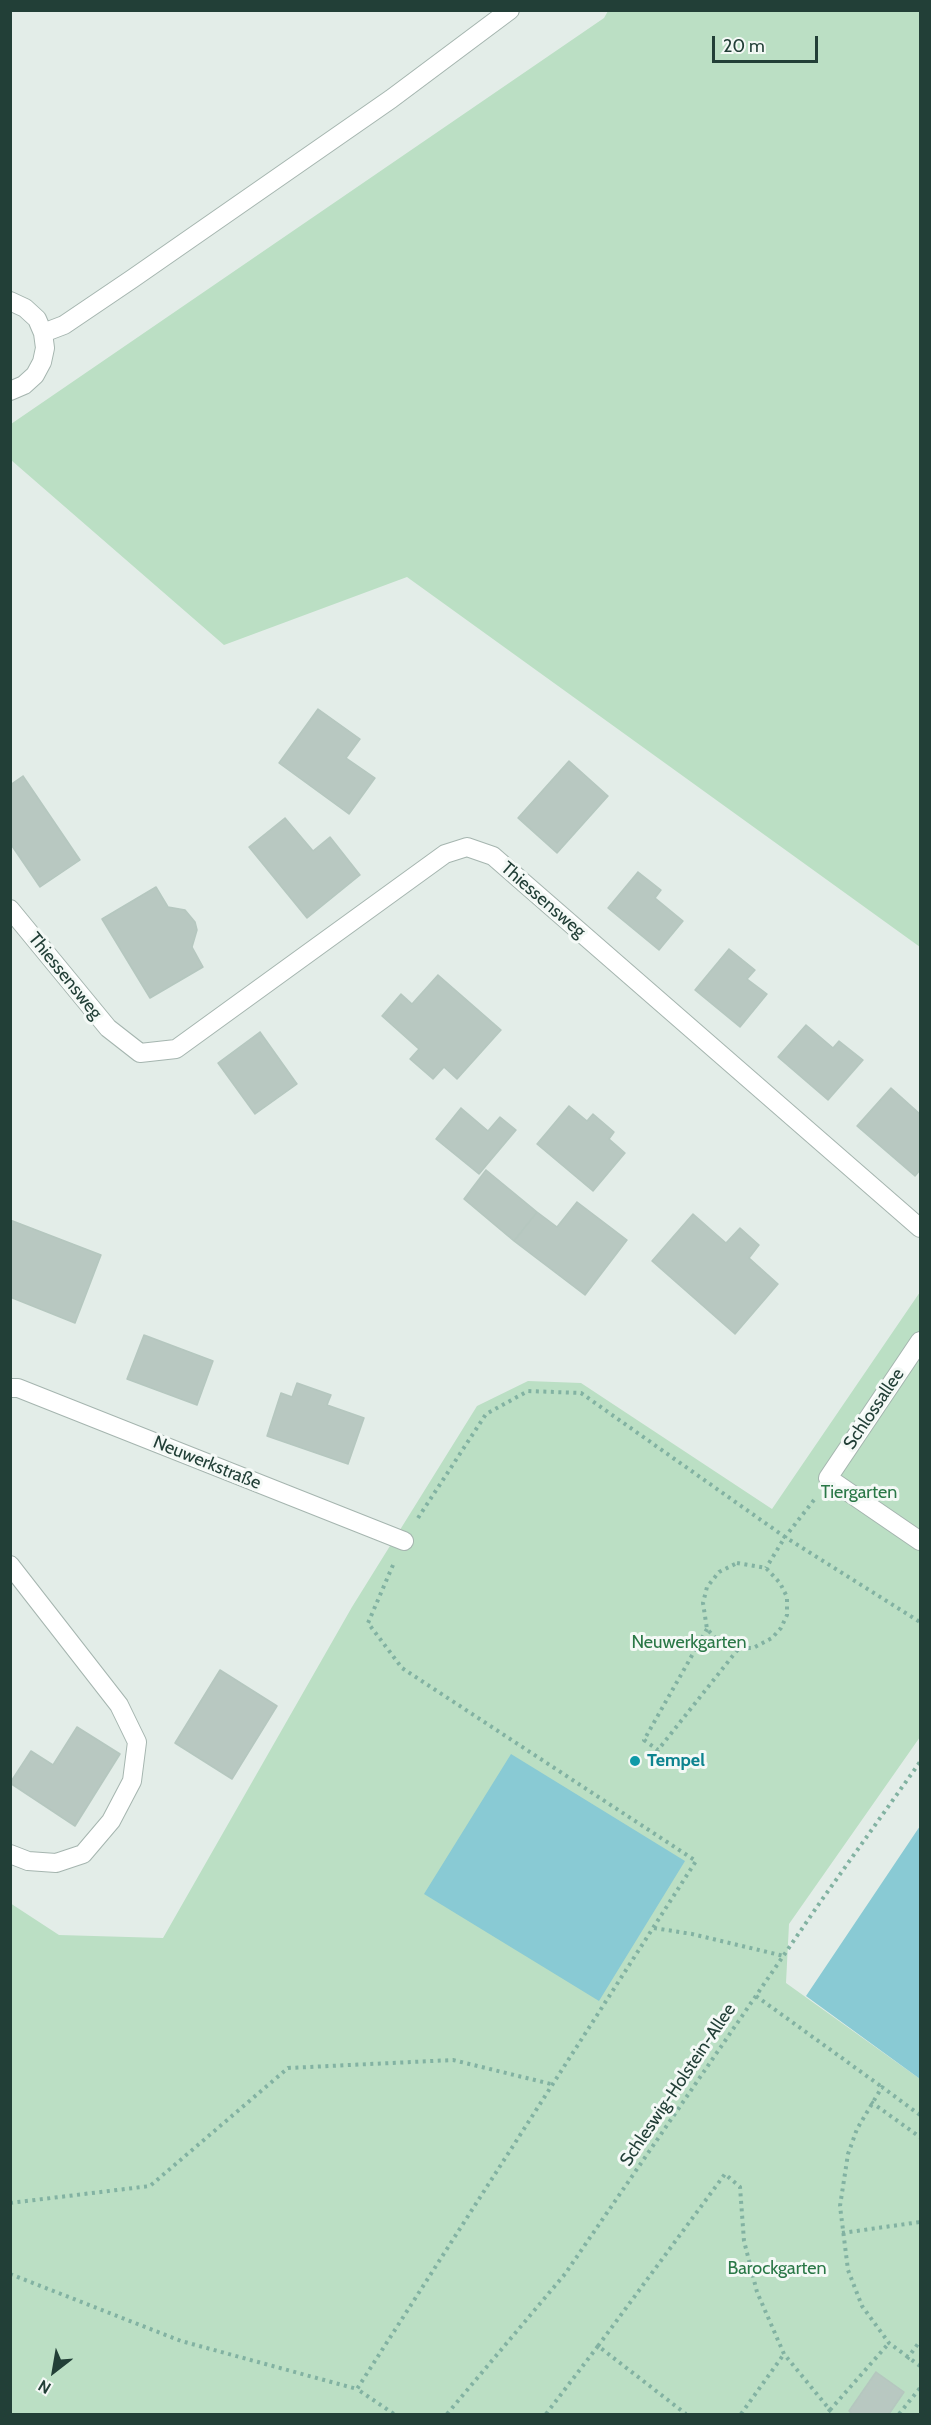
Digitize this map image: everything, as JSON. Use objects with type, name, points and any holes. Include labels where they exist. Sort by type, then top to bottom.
[{"type":"street","points":[[44,333],[64,325],[132,279],[391,99],[510,10]]},
{"type":"street","points":[[10,301],[25,308],[37,318],[44,333],[45,348],[39,368],[24,385],[10,391]]},
{"type":"street","name":"Thiessensweg","points":[[10,909],[108,1028],[140,1053],[176,1049],[445,854],[466,847],[493,856],[921,1228]]},
{"type":"street","name":"Schlossallee","points":[[828,1478],[921,1341]]},
{"type":"street","name":"Neuwerkstraße","points":[[10,1388],[18,1388],[404,1541]]},
{"type":"street","points":[[828,1478],[921,1541]]},
{"type":"street","points":[[10,1564],[119,1705],[137,1742],[132,1781],[111,1821],[83,1854],[56,1863],[28,1861],[10,1854]]},
{"type":"path","points":[[357,2389],[696,1861],[402,1668],[368,1623],[404,1541],[486,1414],[528,1391],[581,1393],[785,1537],[921,1622]]},
{"type":"path","points":[[766,1568],[785,1537],[808,1509],[828,1478]]},
{"type":"path","points":[[737,1563],[766,1568],[780,1583],[787,1597],[787,1615],[781,1628],[772,1638],[753,1647],[739,1648],[720,1642],[707,1629],[703,1603],[707,1587],[719,1572],[737,1563]]},
{"type":"path","points":[[707,1629],[644,1740],[658,1750],[739,1648]]},
{"type":"path","name":"Schleswig-Holstein-Allee","points":[[447,2415],[565,2274],[756,1996],[921,1762]]},
{"type":"path","points":[[654,1928],[692,1934],[784,1956]]},
{"type":"path","points":[[756,1996],[921,2115]]},
{"type":"path","points":[[10,2203],[150,2186],[288,2068],[453,2060],[551,2084]]},
{"type":"path","points":[[882,2087],[871,2102],[848,2154],[841,2185],[842,2233],[848,2270],[862,2306],[889,2343],[907,2359],[921,2366]]},
{"type":"path","points":[[871,2102],[921,2137]]},
{"type":"path","points":[[546,2415],[725,2174],[741,2187],[744,2241],[756,2292],[784,2354],[830,2410]]},
{"type":"path","points":[[842,2233],[921,2222]]},
{"type":"path","points":[[10,2274],[181,2342],[357,2389],[394,2415]]},
{"type":"path","points":[[907,2359],[921,2341]]},
{"type":"path","points":[[826,2415],[889,2343]]},
{"type":"path","points":[[598,2346],[686,2415]]},
{"type":"path","points":[[741,2415],[784,2354]]},
{"type":"path","points":[[900,2415],[921,2388]]},
{"type":"green space","points":[[608,11],[920,11],[920,947],[407,577],[224,645],[11,460],[11,424],[604,18]]},
{"type":"green space","points":[[920,1292],[920,1737],[789,1924],[786,1983],[920,2079],[920,2414],[11,2414],[10,1903],[59,1935],[163,1938],[352,1607],[477,1406],[528,1381],[581,1383],[772,1509]]},
{"type":"water","points":[[511,1754],[685,1861],[599,2001],[424,1894]]},
{"type":"water","points":[[920,1826],[920,2079],[806,1996]]},
{"type":"building","points":[[318,709],[360,739],[346,758],[375,778],[349,814],[279,763]]},
{"type":"building","points":[[569,761],[608,796],[557,853],[518,818]]},
{"type":"building","points":[[23,776],[80,860],[40,887],[10,843],[10,785]]},
{"type":"building","points":[[285,818],[313,851],[330,837],[360,875],[307,918],[249,847]]},
{"type":"building","points":[[638,872],[661,890],[655,898],[683,921],[659,950],[608,908]]},
{"type":"building","points":[[156,887],[168,907],[185,910],[195,922],[197,930],[192,947],[203,967],[150,998],[102,919]]},
{"type":"building","points":[[729,949],[755,970],[747,979],[767,994],[740,1027],[695,990]]},
{"type":"building","points":[[438,975],[501,1030],[457,1079],[444,1067],[433,1079],[410,1059],[419,1049],[382,1016],[401,994],[412,1004]]},
{"type":"building","points":[[806,1025],[833,1048],[839,1041],[863,1060],[828,1100],[778,1057]]},
{"type":"building","points":[[260,1032],[297,1084],[255,1114],[218,1063]]},
{"type":"building","points":[[891,1088],[920,1114],[920,1170],[915,1176],[857,1126]]},
{"type":"building","points":[[569,1106],[587,1121],[593,1114],[614,1132],[609,1139],[625,1153],[593,1191],[537,1144]]},
{"type":"building","points":[[461,1108],[488,1131],[500,1117],[516,1130],[479,1174],[436,1139]]},
{"type":"building","points":[[486,1170],[537,1212],[514,1241],[464,1199]]},
{"type":"building","points":[[577,1202],[627,1240],[585,1295],[514,1241],[537,1212],[557,1227]]},
{"type":"building","points":[[693,1214],[726,1243],[740,1228],[759,1245],[749,1258],[778,1284],[735,1334],[652,1261]]},
{"type":"building","points":[[10,1220],[101,1255],[75,1323],[10,1297]]},
{"type":"building","points":[[144,1335],[213,1361],[197,1405],[127,1379]]},
{"type":"building","points":[[297,1383],[331,1395],[327,1405],[364,1418],[348,1464],[267,1436],[281,1393],[292,1397]]},
{"type":"building","points":[[220,1670],[277,1706],[232,1779],[175,1743]]},
{"type":"building","points":[[77,1727],[120,1754],[75,1826],[10,1783],[31,1751],[53,1765]]},
{"type":"building","points":[[876,2372],[904,2392],[889,2414],[852,2414],[849,2411]]},
{"type":"place","name":"Tempel","points":[[635,1761]]},
{"type":"park label","name":"Tiergarten","points":[[859,1493]]},
{"type":"park label","name":"Neuwerkgarten","points":[[689,1643]]},
{"type":"park label","name":"Barockgarten","points":[[777,2269]]}]
